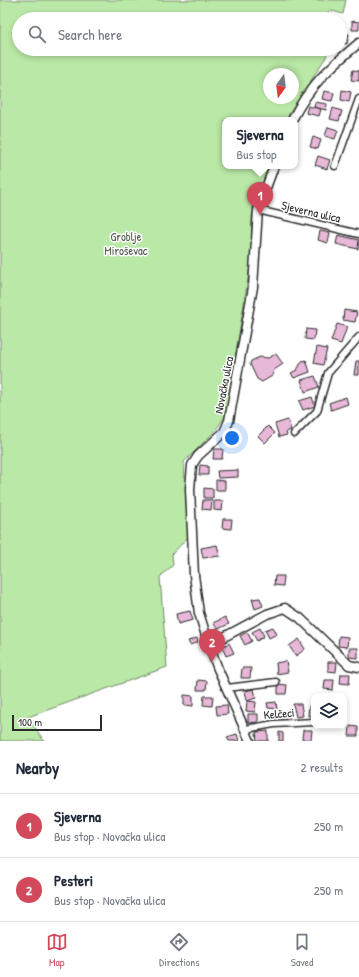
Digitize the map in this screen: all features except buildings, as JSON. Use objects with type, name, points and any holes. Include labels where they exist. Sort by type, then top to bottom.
[{"type":"street","points":[[347,53],[359,43]]},
{"type":"street","points":[[294,117],[302,101],[328,69],[344,56]]},
{"type":"street","points":[[336,166],[359,99]]},
{"type":"street","name":"Novačka ulica","points":[[250,741],[246,729],[218,669],[199,613],[194,575],[190,489],[192,465],[198,456],[224,432],[229,421],[253,287],[258,210],[273,169]]},
{"type":"street","name":"Sjeverna ulica","points":[[258,210],[359,234]]},
{"type":"street","points":[[294,434],[317,411],[322,399],[328,373],[359,337]]},
{"type":"street","points":[[209,645],[267,614],[285,608],[300,618],[349,665],[359,667]]},
{"type":"street","points":[[227,688],[276,682]]},
{"type":"street","name":"Kelčeci","points":[[246,729],[274,724],[311,722]]},
{"type":"green space","name":"Groblje Miroševac","points":[[0,0],[346,0],[343,12],[329,10],[329,12],[12,12],[12,56],[326,56],[299,100],[299,68],[263,68],[263,104],[296,104],[288,117],[222,117],[222,169],[269,169],[252,215],[251,260],[226,415],[215,431],[184,462],[188,537],[172,554],[173,565],[160,577],[167,667],[28,717],[44,741],[0,741]]},
{"type":"place","name":"Sjeverna","points":[[260,215]]},
{"type":"place","name":"Pesteri","points":[[212,662]]}]
